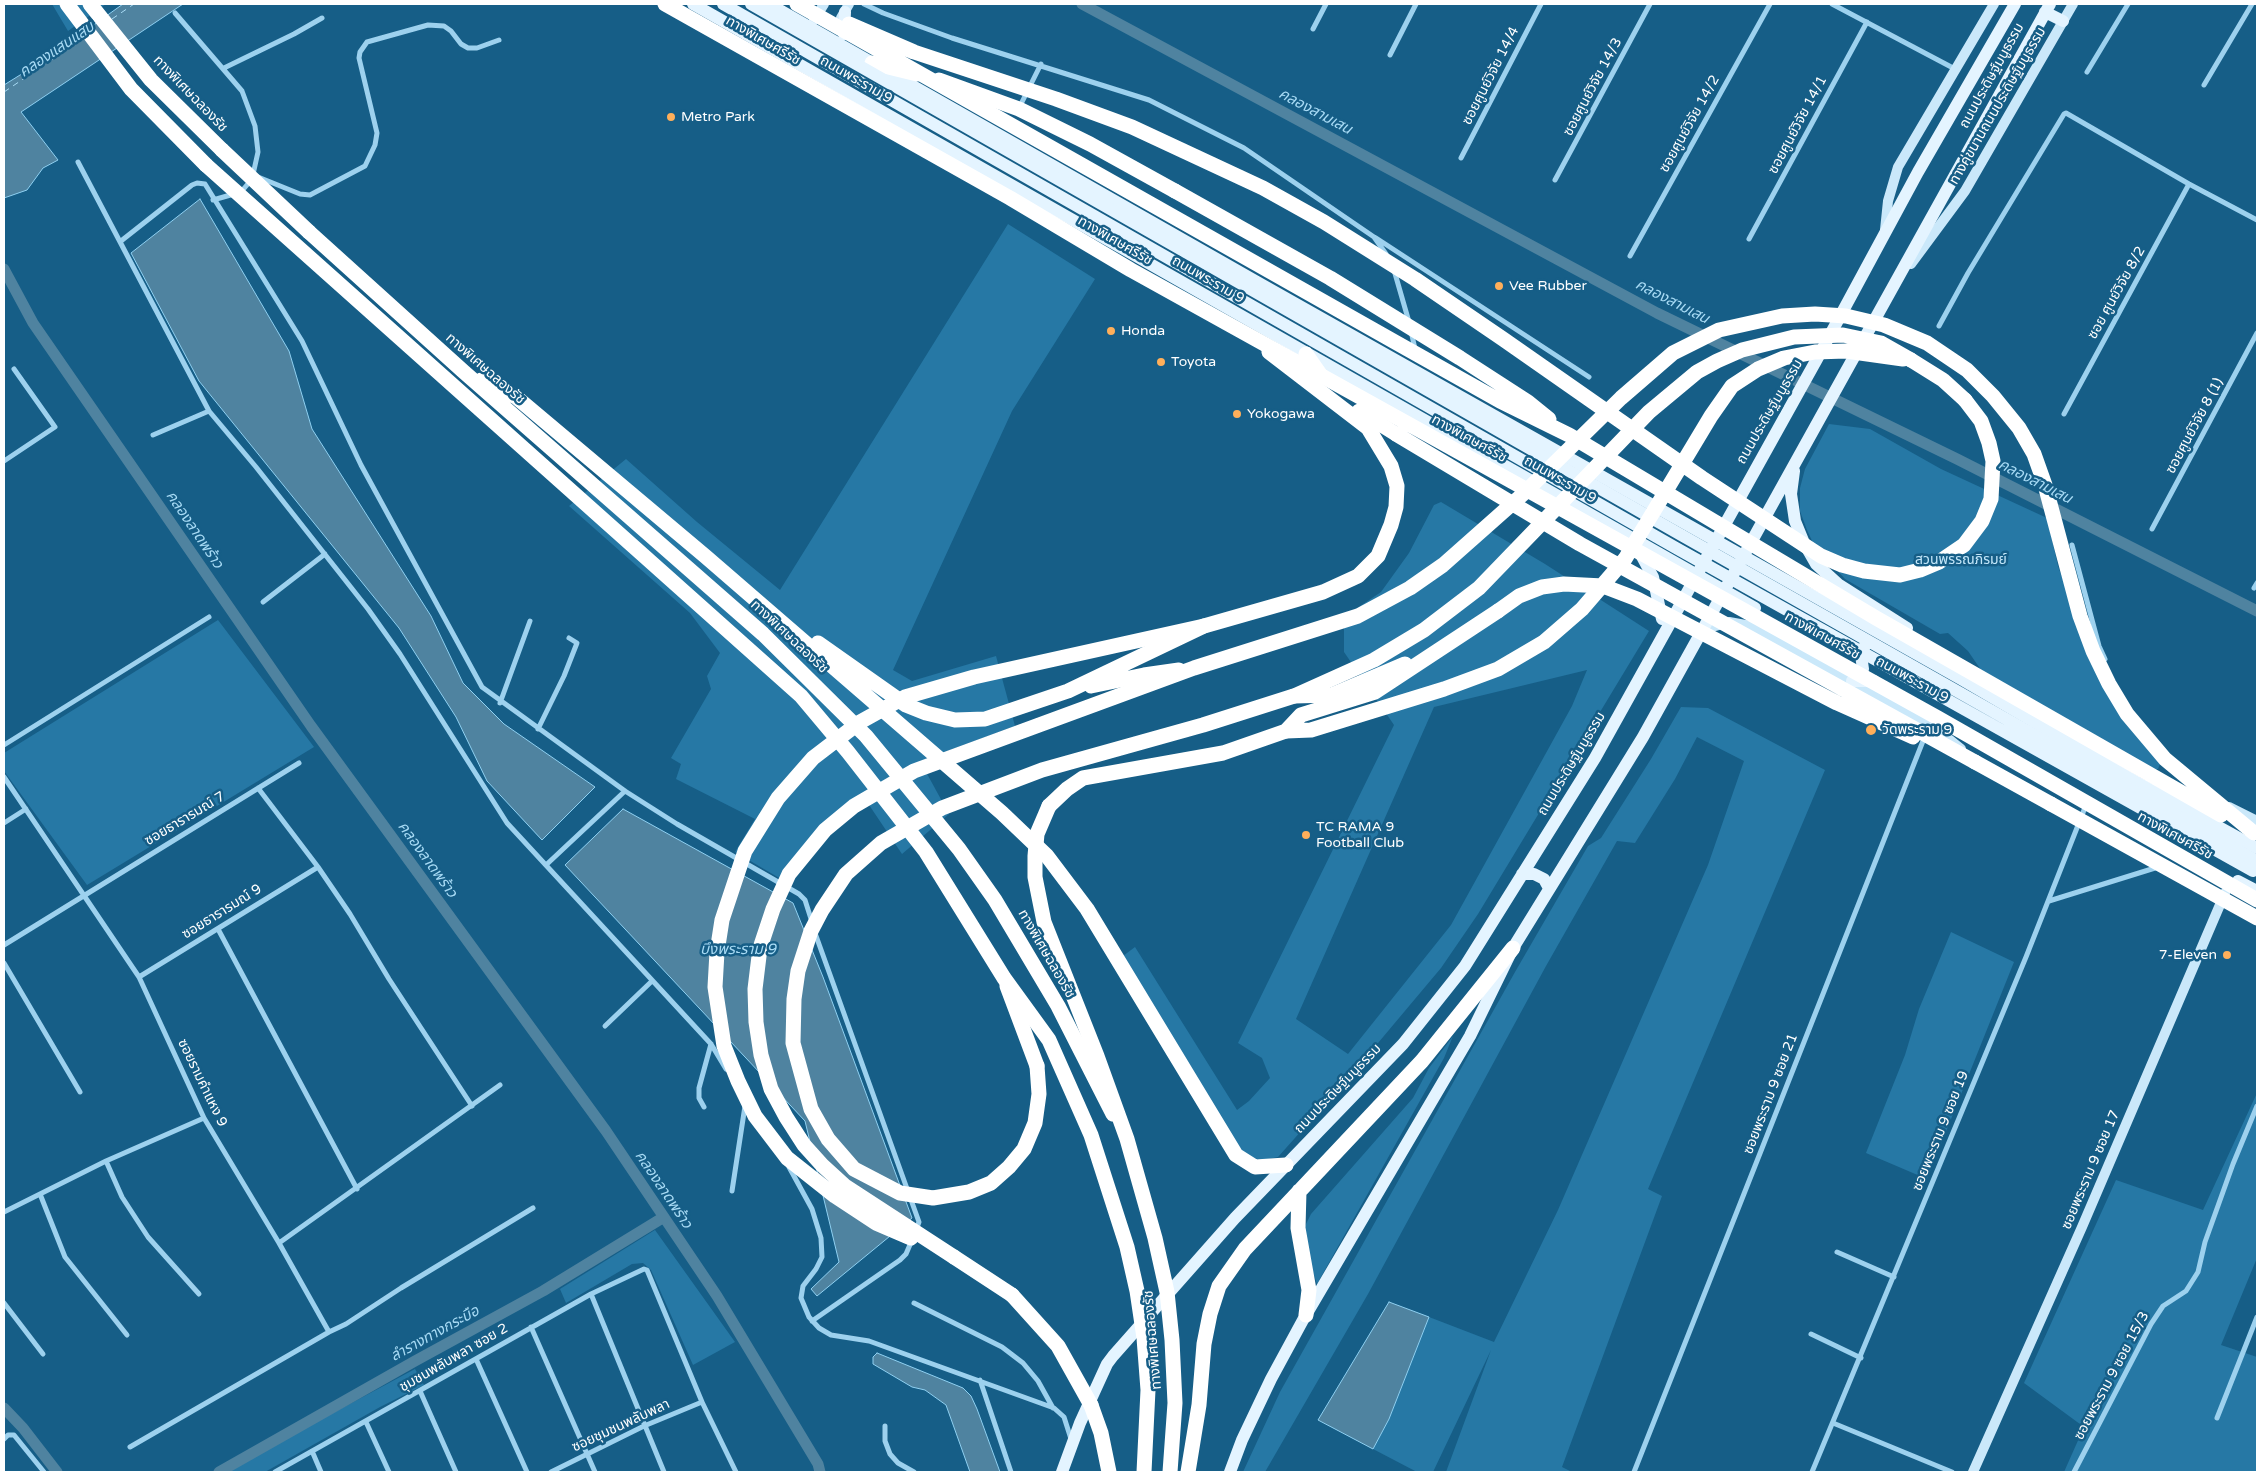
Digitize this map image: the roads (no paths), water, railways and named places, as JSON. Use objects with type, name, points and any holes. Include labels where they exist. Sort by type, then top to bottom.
[{"type":"highway","name":"ทางพิเศษฉลองรัช","points":[[67,4],[130,89],[206,165],[801,696],[848,752],[926,852],[1004,978],[1049,1040],[1091,1136],[1127,1247],[1137,1291],[1144,1338],[1148,1390],[1144,1472]]},
{"type":"highway","name":"ทางพิเศษฉลองรัช","points":[[90,4],[151,80],[222,150],[464,372],[764,634],[866,736],[959,849],[995,900],[1058,1006],[1127,1139],[1155,1238],[1167,1292],[1172,1340],[1175,1403],[1170,1472]]},
{"type":"highway","name":"ทางพิเศษศรีรัช","points":[[665,4],[1240,330],[1938,718],[2257,900]]},
{"type":"highway","points":[[797,4],[1500,401],[1569,435],[1960,666],[2256,834]]},
{"type":"highway","points":[[802,4],[914,52],[1056,99],[1132,127],[1263,188],[1324,222],[1415,280],[1503,339],[1702,478],[1821,556],[1842,565],[1864,571],[1900,575],[1940,562],[1964,545],[1982,521],[1992,499],[1993,461],[1990,444],[1981,421],[1965,400],[1943,380],[1881,343],[1843,335],[1794,337],[1742,350],[1697,372],[1648,412],[1507,561],[1478,588],[1424,630],[1374,660],[1294,696],[1203,725],[1042,770],[942,808],[881,843],[846,874],[811,931],[801,963],[794,999],[793,1043],[811,1109],[828,1139],[854,1169],[900,1193],[933,1198],[969,1192],[991,1183],[1024,1149],[1035,1123],[1039,1094],[1037,1066],[1004,978]]},
{"type":"highway","points":[[872,62],[941,81],[1019,109],[1090,144],[1330,278],[1528,402],[1569,435]]},
{"type":"highway","points":[[1109,1472],[1101,1433],[1091,1405],[1058,1346],[1012,1296],[845,1186],[822,1165],[804,1145],[786,1117],[771,1089],[761,1055],[756,1022],[755,988],[760,948],[772,909],[789,874],[825,830],[854,806],[914,771],[1194,668],[1358,616],[1410,588],[1443,565],[1522,494],[1621,398],[1672,352],[1713,333],[1741,324],[1782,316],[1815,314],[1846,316],[1884,325],[1927,343],[1967,370],[1993,396],[2019,428],[2034,454],[2045,485],[2080,616],[2093,651],[2109,684],[2127,714],[2165,759],[2256,834]]},
{"type":"highway","points":[[954,1257],[876,1223],[835,1196],[787,1158],[755,1116],[724,1046],[715,987],[717,952],[722,920],[745,851],[778,798],[813,758],[860,722],[905,696],[974,677],[1204,626],[1323,592],[1358,576],[1378,556],[1396,507],[1397,486],[1392,466],[1368,428],[1240,330]]},
{"type":"highway","points":[[1127,1139],[1097,1056],[1044,922],[1035,877],[1038,834],[1049,806],[1083,778],[1223,753],[1286,732],[1310,730],[1444,689],[1498,669],[1544,642],[1582,609],[1625,559],[1711,416],[1732,386],[1758,369],[1784,358],[1815,352],[1846,351],[1912,360]]},
{"type":"highway","points":[[1306,354],[1314,368],[1327,383],[1357,410],[1580,544],[2257,919]]},
{"type":"highway","points":[[464,372],[516,397],[764,605],[1002,813],[1046,856],[1087,909],[1236,1155],[1254,1167],[1286,1165]]},
{"type":"highway","points":[[1286,732],[1301,715],[1375,692],[1519,596],[1534,590],[1564,584],[1603,586],[1637,599],[1837,703],[1974,762]]},
{"type":"highway","points":[[764,605],[868,677],[887,694],[906,705],[926,713],[955,720],[985,719],[1068,690],[1204,626]]},
{"type":"highway","points":[[1294,696],[1332,695],[1445,647]]},
{"type":"highway","points":[[1068,690],[1144,675],[1194,668]]},
{"type":"highway","points":[[1188,1472],[1199,1405],[1204,1344],[1210,1314],[1219,1286],[1245,1249],[1422,1062],[1513,948]]},
{"type":"highway","points":[[1299,1191],[1298,1228],[1309,1290],[1306,1315]]},
{"type":"main road","name":"ถนนพระราม 9","points":[[692,4],[1306,354],[2257,891]]},
{"type":"main road","name":"ถนนพระราม 9","points":[[723,4],[1668,543],[2256,869]]},
{"type":"main road","name":"ถนนพระราม 9","points":[[751,4],[1692,541],[2256,869]]},
{"type":"main road","name":"ถนนพระราม 9","points":[[769,4],[1419,368],[1575,462],[1884,635],[2137,782],[2256,834]]},
{"type":"main road","name":"ถนนประดิษฐ์มนูธรรม","points":[[1062,1472],[1072,1442],[1107,1364],[1113,1356],[1235,1218],[1403,1044],[1464,966],[1595,758],[1817,359],[1918,172],[2015,4]]},
{"type":"main road","points":[[846,48],[844,36],[847,8]]},
{"type":"main road","name":"ถนนประดิษฐ์มนูธรรม","points":[[1230,1472],[1242,1440],[1271,1379],[1306,1315],[1470,1036],[1513,948],[1643,737],[2047,8]]},
{"type":"main road","points":[[2047,8],[2063,21]]},
{"type":"main road","points":[[1575,462],[1626,471],[1645,477],[1704,510],[1717,514],[1731,512]]},
{"type":"main road","points":[[1795,464],[1791,494],[1795,521],[1804,543],[1816,564],[1838,584],[1950,656],[1961,679]]},
{"type":"main road","points":[[1632,538],[1653,577],[1664,633]]},
{"type":"main road","points":[[1863,669],[1861,654],[1863,646],[1870,639],[1884,635]]},
{"type":"main road","points":[[1852,681],[1884,681]]},
{"type":"main road","points":[[1522,874],[1534,874],[1544,879],[1549,888]]},
{"type":"street","points":[[792,60],[824,4]]},
{"type":"street","points":[[864,4],[882,13],[952,38],[1041,64],[1149,100],[1244,148],[1374,237],[1589,377]]},
{"type":"street","points":[[1313,29],[1326,4]]},
{"type":"street","points":[[1390,55],[1416,4]]},
{"type":"street","name":"ซอยศูนย์วิจัย 14/4","points":[[1461,158],[1541,4]]},
{"type":"street","name":"ซอยศูนย์วิจัย 14/3","points":[[1555,180],[1650,4]]},
{"type":"street","name":"ซอยศูนย์วิจัย 14/2","points":[[1630,256],[1770,4]]},
{"type":"street","points":[[1832,4],[1955,69]]},
{"type":"street","points":[[1884,234],[1888,201],[1898,167],[1994,4]]},
{"type":"street","name":"ทางคู่ขนานถนนประดิษฐ์มนูธรรม","points":[[1890,292],[1965,191],[2073,4]]},
{"type":"street","points":[[2087,72],[2128,4]]},
{"type":"street","points":[[2204,85],[2252,4]]},
{"type":"street","points":[[812,72],[847,8]]},
{"type":"street","points":[[175,14],[224,68],[242,91],[255,126],[258,152],[253,176],[248,186],[241,192],[213,200]]},
{"type":"street","points":[[224,68],[294,34],[322,18]]},
{"type":"street","name":"ซอยศูนย์วิจัย 14/1","points":[[1750,239],[1867,22]]},
{"type":"street","points":[[253,176],[300,194],[310,195],[364,166],[373,150],[377,133],[360,58],[360,52],[367,42],[428,25],[444,26],[451,31],[454,38],[468,48],[477,48],[499,40]]},
{"type":"street","points":[[1019,109],[1041,64]]},
{"type":"street","points":[[1939,326],[1968,272],[2066,113],[2189,184],[2257,220]]},
{"type":"street","points":[[78,162],[209,411],[368,609],[400,654],[507,823],[711,1044],[745,1103],[797,1180],[812,1208],[821,1238],[822,1257],[816,1269],[803,1286],[801,1298],[812,1321],[831,1335],[869,1341],[1054,1408]]},
{"type":"street","points":[[121,241],[195,183],[205,184],[213,200],[302,342],[361,465],[482,687],[500,702],[625,790],[677,824],[799,894],[805,900],[822,955],[919,1222],[906,1254],[900,1260],[812,1321]]},
{"type":"street","name":"ซอย ศูนย์วิจัย 8/2","points":[[2064,414],[2189,184]]},
{"type":"street","points":[[1374,237],[1391,262],[1400,287],[1419,368]]},
{"type":"street","name":"ซอยศูนย์วิจัย 8 (1)","points":[[2152,529],[2257,333]]},
{"type":"street","points":[[4,461],[55,427],[14,369]]},
{"type":"street","points":[[152,435],[209,411]]},
{"type":"street","points":[[2072,546],[2099,646],[2107,663]]},
{"type":"street","points":[[263,602],[325,554]]},
{"type":"street","points":[[2058,566],[2076,563]]},
{"type":"street","points":[[4,745],[209,617]]},
{"type":"street","points":[[500,702],[530,621]]},
{"type":"street","points":[[1698,639],[1712,627],[1729,622],[1752,626],[1930,724],[1988,774],[2155,868],[2221,903],[2257,919]]},
{"type":"street","points":[[538,729],[564,676],[577,643],[569,638]]},
{"type":"street","points":[[2120,688],[2157,749],[2220,804]]},
{"type":"street","name":"ซอยพระราม 9 ซอย 21","points":[[1634,1472],[1930,724]]},
{"type":"street","name":"ซอยธารารมณ์ 7","points":[[4,945],[83,894],[299,763]]},
{"type":"street","name":"ซอยรามคำแหง 9","points":[[4,777],[139,977],[204,1118],[279,1243],[329,1332]]},
{"type":"street","name":"ถนนพระราม 9","points":[[2137,782],[2235,809],[2256,834]]},
{"type":"street","points":[[258,788],[318,867],[472,1106]]},
{"type":"street","points":[[546,865],[625,790]]},
{"type":"street","name":"ซอยพระราม 9 ซอย 19","points":[[1812,1472],[1861,1358],[2049,901],[2089,797]]},
{"type":"street","points":[[4,823],[26,809]]},
{"type":"street","name":"ซอยธารารมณ์ 9","points":[[139,977],[318,867]]},
{"type":"street","points":[[2049,901],[2155,868]]},
{"type":"street","name":"ซอยพระราม 9 ซอย 17","points":[[1973,1472],[2082,1227],[2232,878]]},
{"type":"street","points":[[218,929],[356,1189]]},
{"type":"street","points":[[4,963],[80,1092]]},
{"type":"street","points":[[605,1026],[652,981]]},
{"type":"street","points":[[704,1107],[699,1098],[699,1088],[711,1044]]},
{"type":"street","points":[[279,1243],[500,1085]]},
{"type":"street","points":[[732,1191],[745,1103]]},
{"type":"street","name":"ซอยพระราม 9 ซอย 15/3","points":[[2074,1472],[2151,1324],[2163,1306],[2186,1290],[2198,1272],[2205,1242],[2233,1164],[2257,1106]]},
{"type":"street","points":[[4,1212],[106,1161],[204,1118]]},
{"type":"street","points":[[106,1161],[122,1197],[148,1237],[199,1294]]},
{"type":"street","points":[[40,1194],[65,1257],[128,1335]]},
{"type":"street","points":[[130,1448],[329,1332],[346,1324],[533,1208]]},
{"type":"street","points":[[1838,1252],[1894,1277]]},
{"type":"street","name":"ชุมชนพลับพลา ซอย 2","points":[[275,1472],[591,1294],[640,1269],[647,1270],[702,1402]]},
{"type":"street","points":[[591,1294],[664,1472]]},
{"type":"street","points":[[4,1303],[43,1354]]},
{"type":"street","points":[[914,1303],[1002,1347],[1016,1358],[1038,1381],[1054,1408],[1064,1417],[1072,1442]]},
{"type":"street","points":[[2217,1418],[2257,1317]]},
{"type":"street","points":[[531,1328],[595,1472]]},
{"type":"street","points":[[1811,1334],[1861,1358]]},
{"type":"street","points":[[476,1359],[527,1472]]},
{"type":"street","points":[[980,1380],[1011,1472]]},
{"type":"street","points":[[420,1391],[456,1472]]},
{"type":"street","points":[[702,1402],[736,1472]]},
{"type":"street","name":"ซอยชุมชนพลับพลา","points":[[551,1472],[644,1426],[702,1402]]},
{"type":"street","points":[[366,1422],[389,1472]]},
{"type":"street","points":[[1834,1423],[1952,1472]]},
{"type":"street","points":[[885,1426],[885,1440],[890,1454],[898,1462],[914,1472]]},
{"type":"street","points":[[4,1439],[8,1435],[14,1435],[44,1472]]},
{"type":"street","points":[[312,1451],[322,1472]]},
{"type":"water","points":[[123,4],[183,4],[21,112],[58,160],[43,168],[27,190],[4,198],[4,85],[49,57]]},
{"type":"water","points":[[200,199],[289,351],[312,429],[431,616],[463,683],[504,724],[595,787],[542,840],[487,781],[456,717],[399,628],[199,381],[131,253]]},
{"type":"water","name":"บึงพระราม 9","points":[[623,809],[793,903],[823,977],[912,1218],[817,1296],[811,1289],[839,1262],[805,1121],[565,865]]},
{"type":"water","points":[[1389,1302],[1429,1317],[1389,1419],[1373,1449],[1318,1420]]},
{"type":"water","points":[[877,1353],[963,1388],[971,1396],[977,1409],[1000,1472],[970,1472],[946,1405],[925,1390],[912,1387],[873,1364],[873,1357]]},
{"type":"waterway","name":"คลองสามเสน","points":[[1082,4],[1657,313],[1957,459],[2257,611]]},
{"type":"waterway","name":"คลองลาดพร้าว","points":[[4,269],[33,323],[311,726],[606,1131],[717,1296],[818,1464],[820,1472]]},
{"type":"waterway","name":"ลำรางทางกระบือ","points":[[219,1472],[543,1291],[664,1217]]},
{"type":"waterway","points":[[4,1408],[23,1428],[57,1472]]},
{"type":"place","name":"Metro Park","points":[[671,117]]},
{"type":"place","name":"Vee Rubber","points":[[1499,286]]},
{"type":"place","name":"Honda","points":[[1111,331]]},
{"type":"place","name":"Toyota","points":[[1161,362]]},
{"type":"place","name":"Yokogawa","points":[[1237,414]]},
{"type":"place","name":"วัดพระราม 9","points":[[1871,730]]},
{"type":"place","name":"TC RAMA 9 Football Club","points":[[1306,835]]},
{"type":"place","name":"7-Eleven","points":[[2227,955]]},
{"type":"water label","name":"คลองแสนแสบ","points":[[57,50]]},
{"type":"park label","name":"สวนพรรณภิรมย์","points":[[1961,560]]}]
